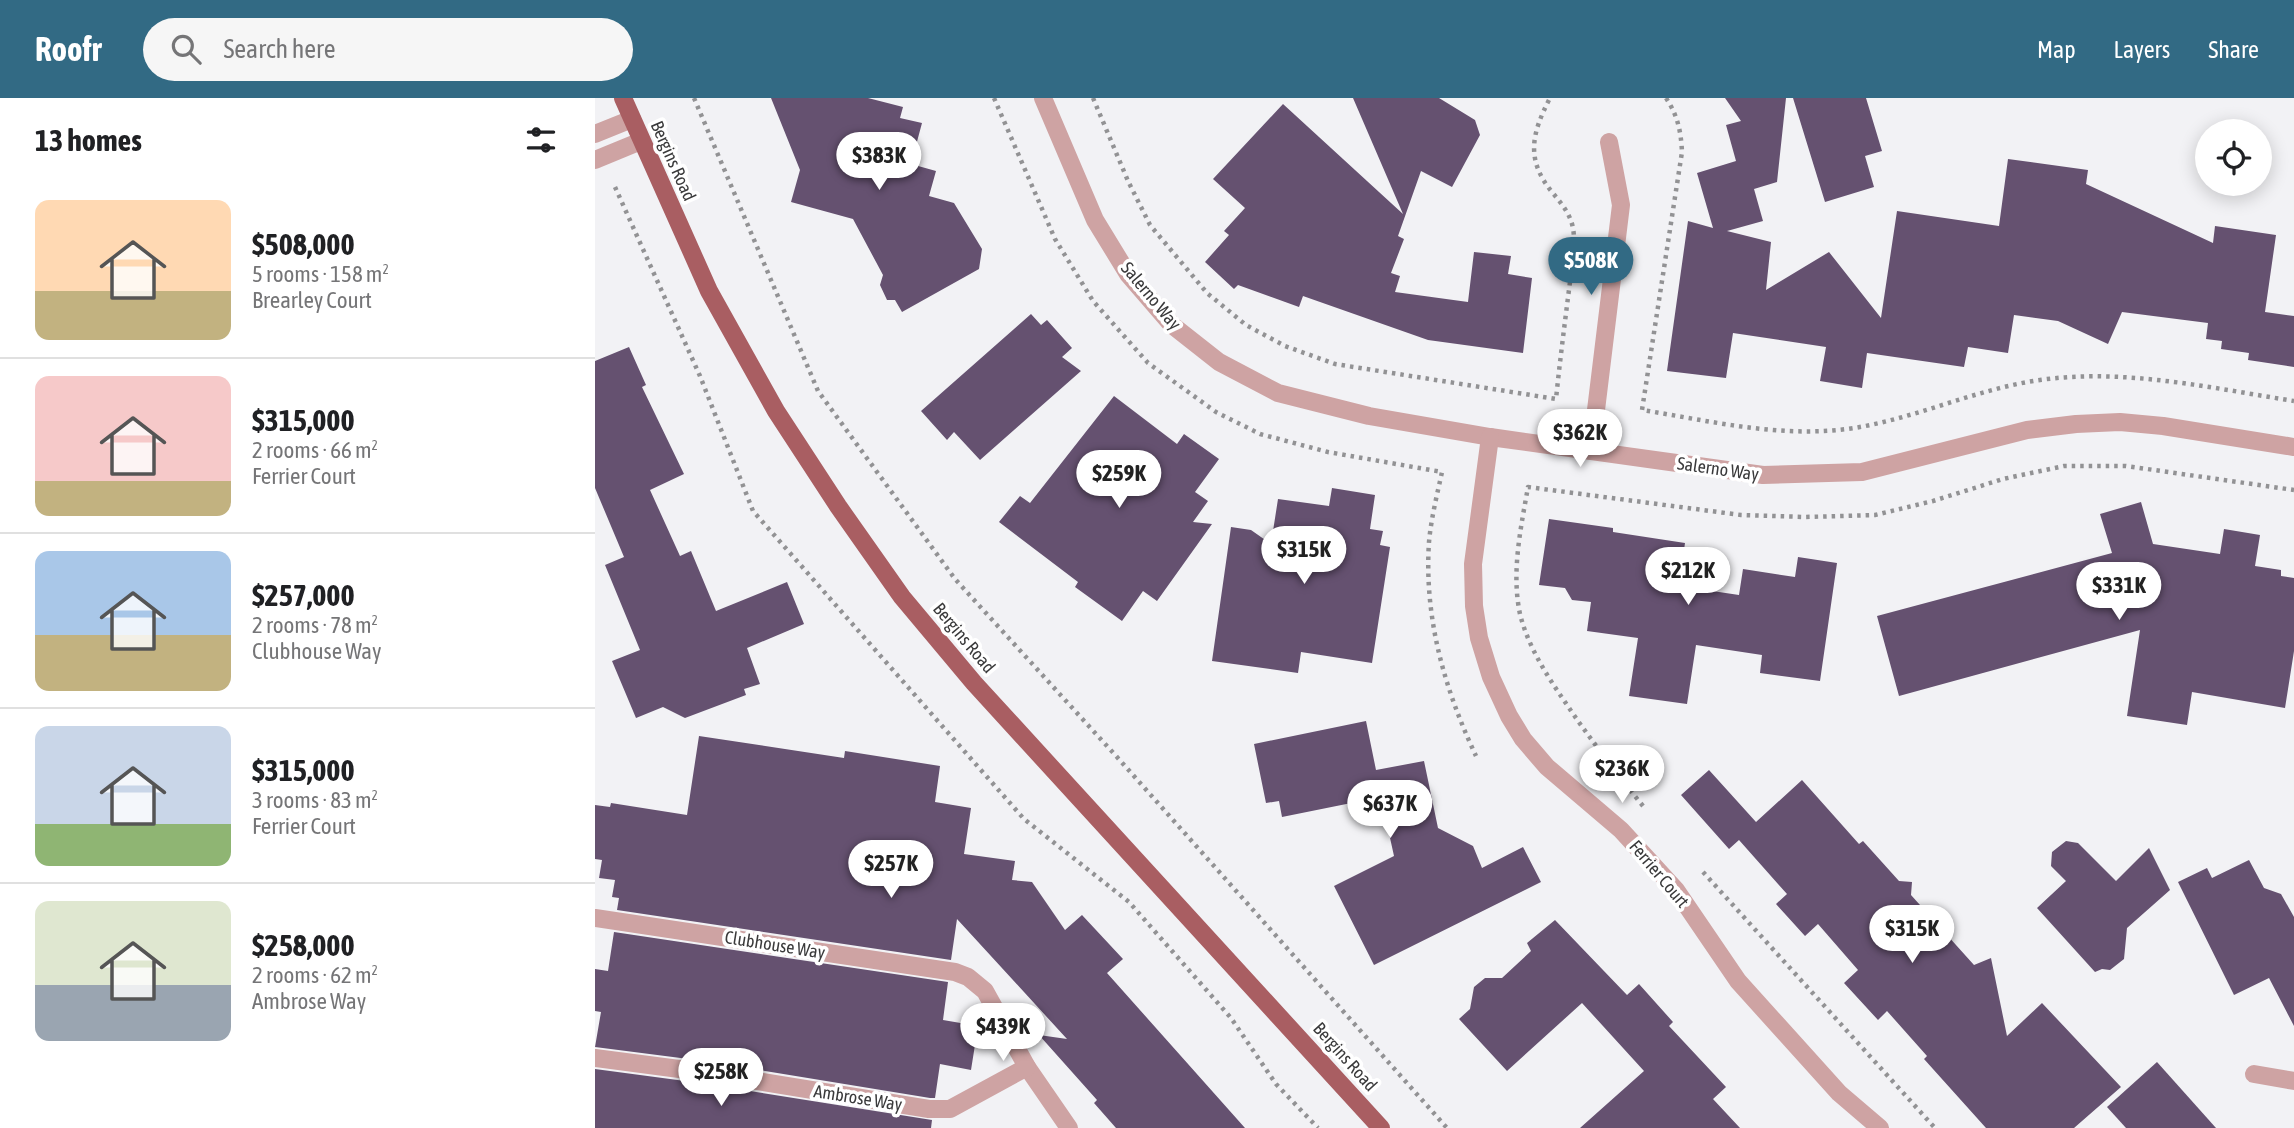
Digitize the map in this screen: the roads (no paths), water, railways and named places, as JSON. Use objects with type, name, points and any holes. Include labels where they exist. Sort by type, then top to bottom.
[{"type":"main road","name":"Bergins Road","points":[[623,98],[709,291],[776,411],[902,597],[983,694],[1381,1128]]},
{"type":"street","name":"Salerno Way","points":[[1043,98],[1095,220],[1128,274],[1172,325],[1219,362],[1278,393],[1369,416],[1490,437],[1763,475],[1862,472],[2027,430],[2076,424],[2120,422],[2163,426],[2294,447]]},
{"type":"street","points":[[595,134],[632,119]]},
{"type":"street","points":[[595,160],[641,141]]},
{"type":"street","points":[[1591,451],[1621,205],[1609,142]]},
{"type":"street","name":"Ferrier Court","points":[[1490,437],[1473,564],[1474,606],[1479,638],[1487,664],[1509,716],[1523,739],[1547,767],[1621,830],[1667,880],[1738,981],[1839,1093],[1880,1128]]},
{"type":"street","name":"Clubhouse Way","points":[[595,918],[955,972],[968,977],[985,991],[1027,1067]]},
{"type":"street","name":"Ambrose Way","points":[[595,1058],[702,1072],[929,1109],[950,1109],[1027,1067]]},
{"type":"street","points":[[1027,1067],[1069,1128]]},
{"type":"street","points":[[2254,1074],[2294,1081]]}]
